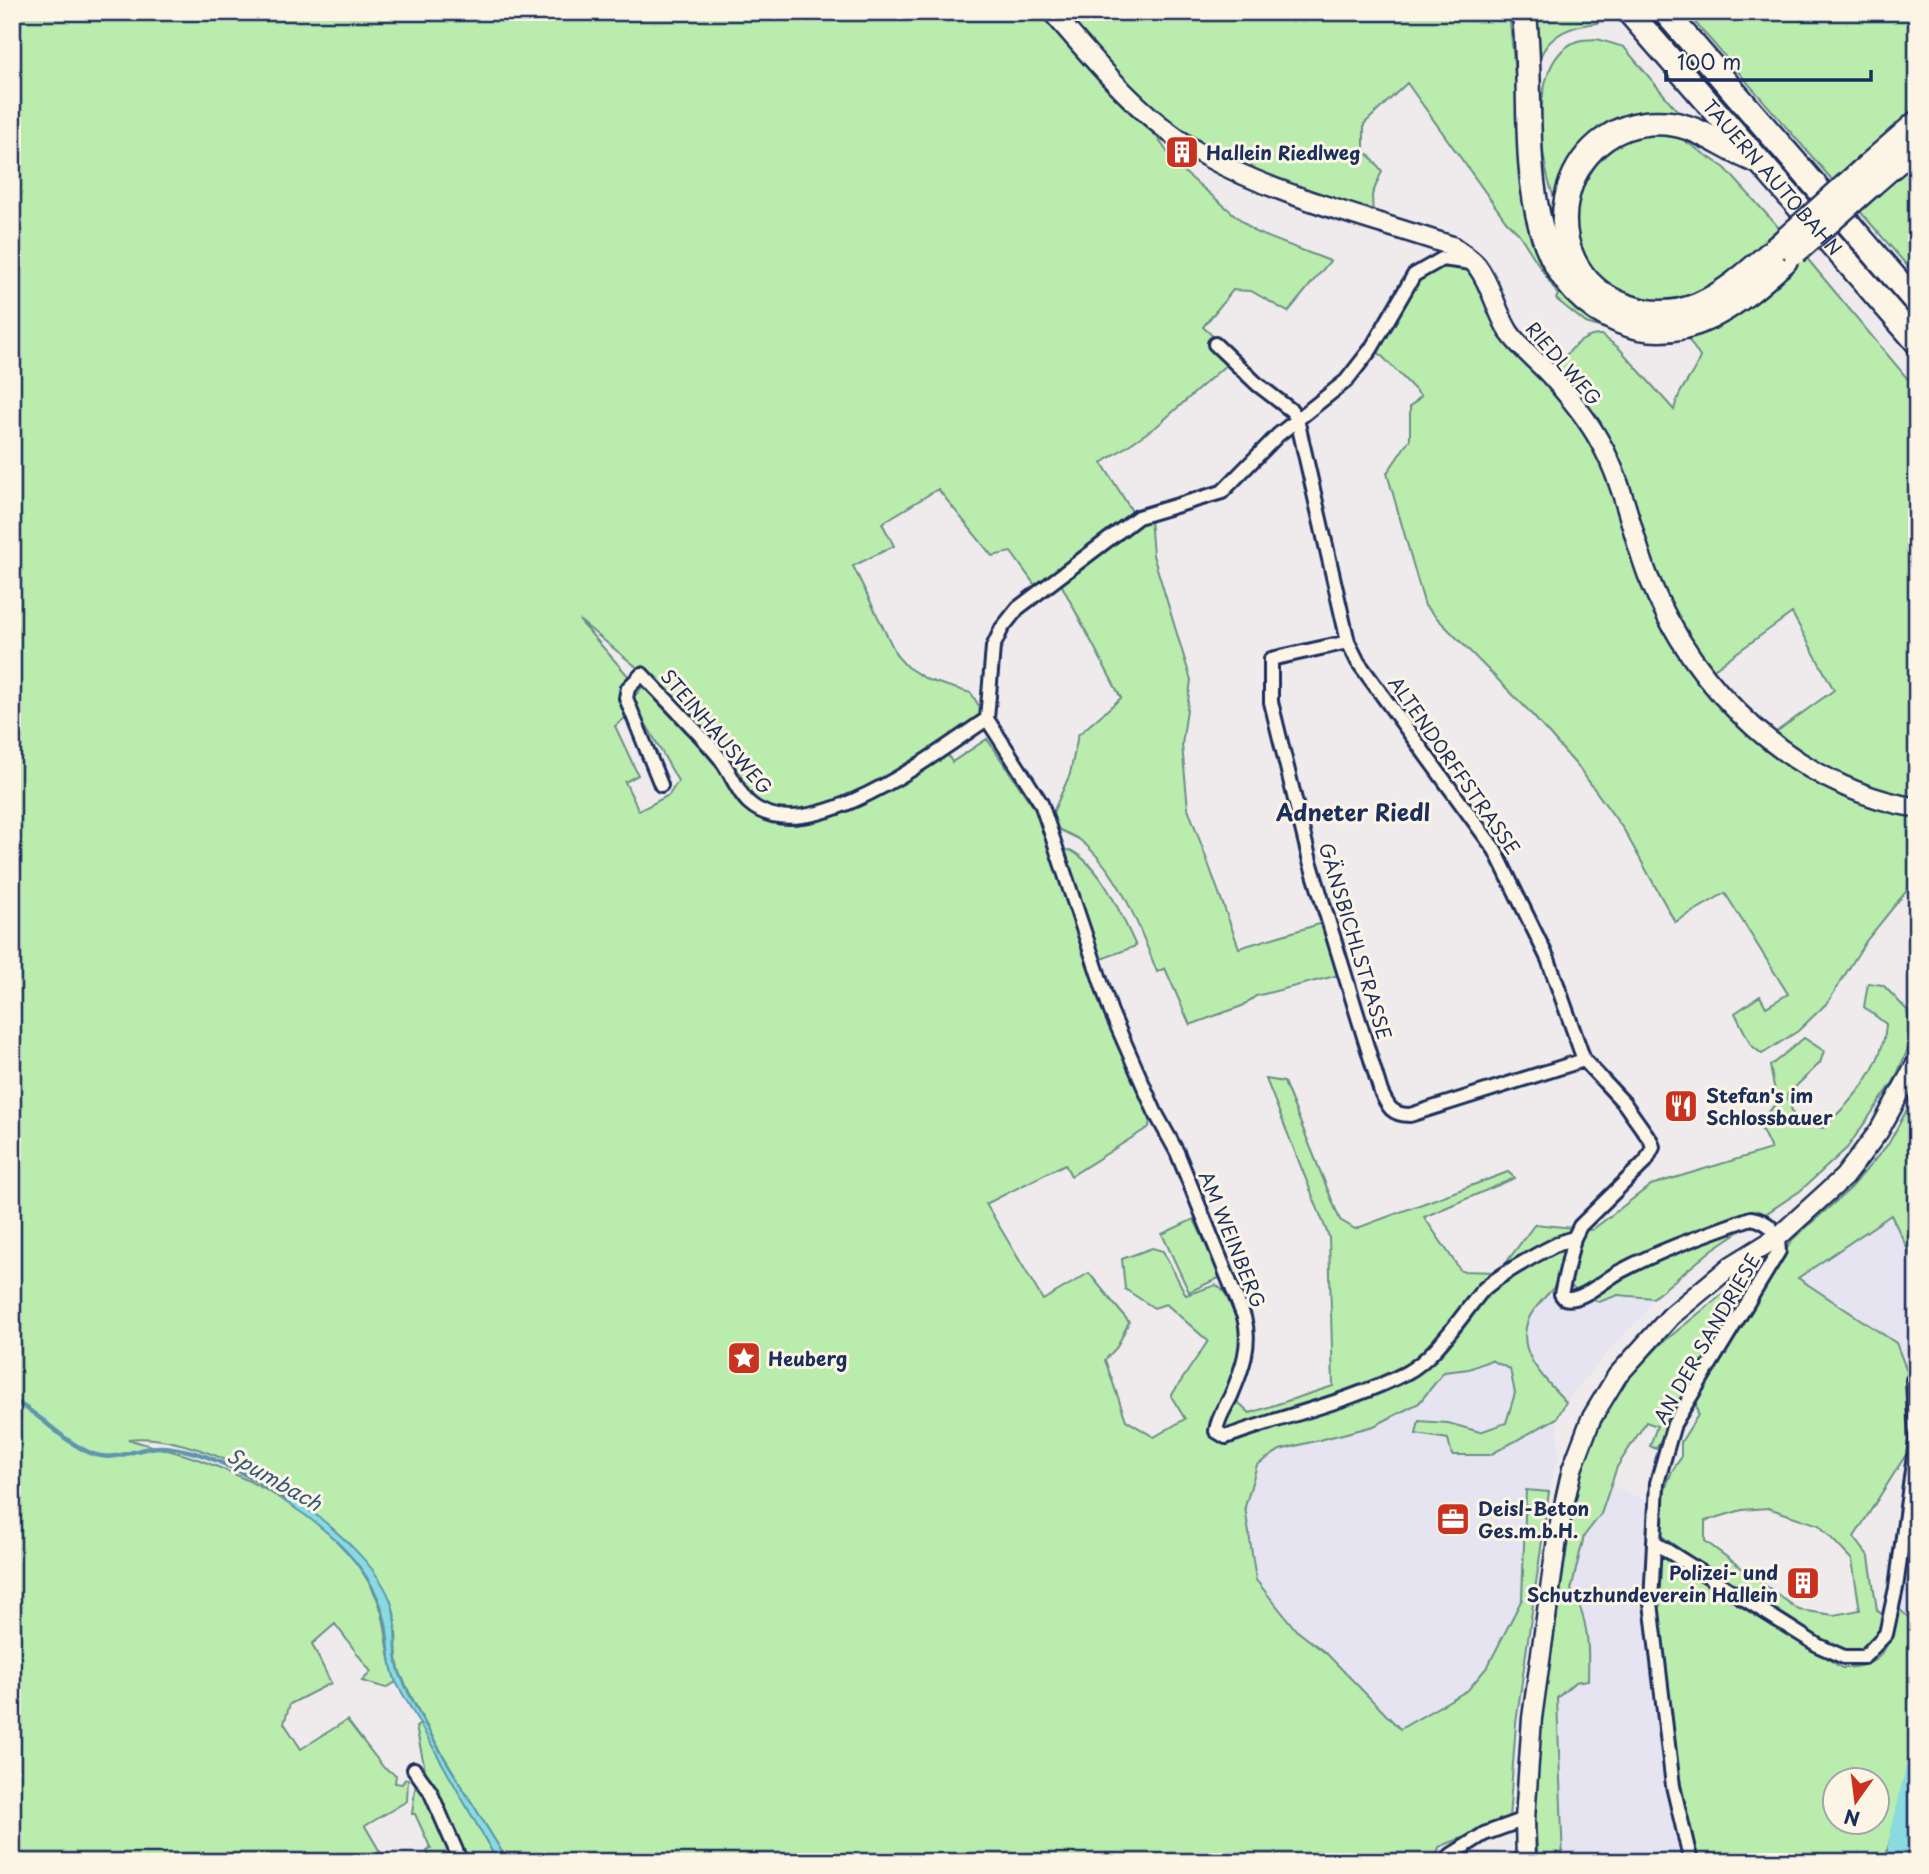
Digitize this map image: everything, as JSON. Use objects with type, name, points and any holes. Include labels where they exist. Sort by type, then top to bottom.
[{"type":"highway","points":[[1524,12],[1530,65],[1534,195],[1551,257],[1574,291],[1600,312],[1625,323],[1655,329],[1688,327],[1723,312],[1780,255],[1867,178],[1917,123]]},
{"type":"highway","name":"TAUERN AUTOBAHN","points":[[1629,12],[1917,342]]},
{"type":"highway","name":"TAUERN AUTOBAHN","points":[[1665,12],[1917,303]]},
{"type":"highway","points":[[1757,161],[1732,152],[1707,136],[1685,127],[1666,123],[1625,129],[1595,146],[1573,177],[1563,217],[1565,237],[1580,271],[1600,292],[1639,311],[1662,313],[1698,305],[1780,255]]},
{"type":"highway","points":[[1867,178],[1917,145]]},
{"type":"street","points":[[1052,12],[1128,95],[1174,136],[1206,157],[1247,176],[1452,246],[1476,263]]},
{"type":"street","points":[[987,719],[993,647],[1002,628],[1018,608],[1138,517],[1222,492],[1297,419],[1346,381],[1371,349],[1414,275],[1442,259],[1476,263]]},
{"type":"street","name":"RIEDLWEG","points":[[1476,263],[1510,333],[1568,396],[1600,441],[1620,488],[1657,595],[1684,645],[1711,681],[1770,742],[1816,773],[1865,795],[1917,808]]},
{"type":"street","points":[[1214,344],[1292,411],[1297,419]]},
{"type":"street","name":"ALTENDORFFSTRASSE","points":[[1297,419],[1348,642],[1358,662],[1495,850],[1548,959],[1584,1060],[1624,1103],[1653,1147],[1646,1161],[1602,1201],[1580,1226],[1574,1238]]},
{"type":"street","name":"GÄNSBICHLSTRASSE","points":[[1348,642],[1271,659],[1271,702],[1310,862],[1381,1092],[1388,1107],[1394,1113],[1410,1115],[1584,1060]]},
{"type":"street","name":"STEINHAUSWEG","points":[[661,785],[626,698],[628,688],[642,674],[720,758],[747,801],[767,814],[786,818],[833,809],[881,786],[987,719]]},
{"type":"street","name":"AM WEINBERG","points":[[987,719],[1041,803],[1111,1012],[1155,1112],[1177,1152],[1244,1317],[1249,1333],[1248,1346],[1230,1397],[1217,1420],[1216,1431],[1226,1437],[1340,1400],[1409,1372],[1443,1340],[1485,1288],[1557,1243],[1574,1238]]},
{"type":"street","points":[[1526,1862],[1525,1819],[1532,1718],[1558,1532],[1580,1444],[1617,1376],[1671,1316],[1731,1266],[1778,1237],[1844,1177],[1880,1131],[1917,1062]]},
{"type":"street","points":[[1574,1238],[1561,1289],[1564,1298],[1570,1300],[1633,1265],[1751,1218],[1768,1224],[1778,1237]]},
{"type":"street","name":"AN DER SANDRIESE","points":[[1691,1862],[1673,1786],[1651,1603],[1657,1483],[1674,1424],[1779,1251],[1778,1237]]},
{"type":"street","points":[[1655,1542],[1819,1646],[1844,1657],[1864,1657],[1886,1634],[1896,1588],[1916,1441],[1913,1380]]},
{"type":"street","points":[[414,1769],[430,1791],[461,1862]]},
{"type":"street","points":[[1449,1862],[1451,1855],[1484,1834],[1525,1819]]},
{"type":"shaded area","points":[[1892,1215],[1917,1268],[1917,1382],[1908,1374],[1896,1343],[1797,1278]]},
{"type":"shaded area","points":[[1561,1280],[1618,1295],[1653,1298],[1646,1312],[1611,1348],[1566,1402],[1535,1368],[1524,1342],[1529,1318]]},
{"type":"shaded area","points":[[1491,1360],[1510,1368],[1515,1393],[1506,1423],[1480,1432],[1448,1423],[1448,1439],[1490,1455],[1557,1418],[1559,1454],[1549,1492],[1526,1491],[1522,1599],[1488,1666],[1468,1690],[1399,1729],[1327,1654],[1296,1630],[1256,1579],[1245,1507],[1257,1466],[1279,1450],[1375,1426],[1419,1403],[1444,1371],[1469,1369]]},
{"type":"shaded area","points":[[1611,1486],[1650,1502],[1646,1599],[1686,1862],[1563,1862],[1557,1698],[1575,1682],[1583,1610],[1571,1590],[1584,1536],[1601,1514]]},
{"type":"shaded area","points":[[1917,1499],[1917,1625],[1899,1609]]},
{"type":"green space","points":[[12,12],[1047,12],[1136,107],[1177,166],[1255,232],[1330,261],[1288,312],[1251,291],[1233,290],[1203,327],[1217,340],[1210,349],[1227,364],[1157,426],[1102,463],[1133,513],[1037,588],[1011,552],[992,556],[938,489],[882,523],[894,546],[853,566],[897,656],[907,667],[928,680],[971,693],[984,714],[883,780],[823,807],[796,813],[770,810],[748,793],[736,775],[731,755],[724,756],[721,731],[712,725],[717,755],[726,775],[752,809],[774,822],[799,823],[820,818],[888,786],[946,752],[952,762],[987,739],[1034,808],[1037,805],[1090,959],[1151,1110],[1149,1127],[1071,1176],[1065,1164],[986,1204],[1043,1300],[1089,1273],[1129,1322],[1117,1347],[1105,1360],[1126,1420],[1154,1437],[1185,1419],[1171,1396],[1208,1341],[1166,1304],[1154,1308],[1125,1289],[1122,1259],[1152,1248],[1163,1251],[1186,1295],[1216,1285],[1226,1294],[1238,1320],[1242,1340],[1240,1359],[1228,1393],[1250,1413],[1333,1386],[1329,1237],[1266,1079],[1284,1082],[1340,1220],[1355,1229],[1508,1172],[1515,1178],[1424,1217],[1461,1271],[1499,1272],[1535,1224],[1592,1230],[1651,1185],[1771,1149],[1759,1124],[1777,1102],[1770,1066],[1804,1038],[1824,1051],[1820,1063],[1787,1095],[1796,1123],[1823,1128],[1846,1106],[1865,1082],[1884,1040],[1886,1024],[1864,1007],[1868,983],[1883,985],[1907,1010],[1912,1040],[1894,1081],[1847,1148],[1800,1191],[1713,1249],[1653,1298],[1618,1295],[1599,1302],[1560,1280],[1539,1303],[1525,1330],[1526,1342],[1534,1364],[1566,1402],[1557,1418],[1490,1455],[1452,1455],[1448,1439],[1416,1434],[1419,1421],[1448,1423],[1480,1432],[1506,1423],[1515,1393],[1510,1369],[1491,1360],[1469,1369],[1444,1372],[1419,1403],[1374,1426],[1280,1450],[1257,1465],[1245,1507],[1256,1580],[1296,1630],[1327,1654],[1400,1729],[1468,1690],[1488,1666],[1522,1599],[1526,1490],[1549,1492],[1516,1723],[1509,1819],[1439,1847],[1435,1862],[508,1862],[413,1701],[399,1669],[393,1609],[377,1579],[352,1548],[319,1518],[281,1490],[241,1467],[200,1450],[162,1440],[128,1439],[200,1460],[276,1496],[323,1529],[344,1548],[361,1570],[379,1605],[396,1682],[386,1688],[362,1681],[371,1672],[335,1624],[312,1644],[331,1683],[290,1704],[284,1723],[301,1749],[347,1720],[384,1768],[396,1775],[395,1783],[402,1784],[408,1779],[407,1801],[365,1826],[386,1862],[12,1862]],"holes":[[[579,620],[650,678],[632,699],[678,781],[669,795],[639,811],[625,782],[638,775],[615,726],[625,718],[630,678]]]},
{"type":"green space","points":[[1058,12],[1509,12],[1518,105],[1574,303],[1589,317],[1615,332],[1586,323],[1556,299],[1558,295],[1519,234],[1506,221],[1407,83],[1364,124],[1364,149],[1382,171],[1372,195],[1373,217],[1249,172],[1166,123]]},
{"type":"green space","points":[[1535,12],[1592,12],[1598,23],[1562,32],[1549,43],[1539,59]]},
{"type":"green space","points":[[1686,12],[1917,12],[1917,113],[1835,183]]},
{"type":"green space","points":[[1597,39],[1624,47],[1686,121],[1612,128],[1558,207],[1551,190],[1542,144],[1543,93],[1549,71],[1559,54],[1577,41]]},
{"type":"green space","points":[[1643,132],[1673,133],[1725,168],[1780,229],[1740,268],[1695,297],[1669,304],[1640,303],[1610,290],[1589,270],[1574,239],[1579,182],[1604,151]]},
{"type":"green space","points":[[1917,156],[1917,277],[1858,209]]},
{"type":"green space","points":[[1805,256],[1917,390],[1917,803],[1871,793],[1772,735],[1834,690],[1792,613],[1711,671],[1662,597],[1636,525],[1557,375],[1573,347],[1586,338],[1601,335],[1619,348],[1674,410],[1700,357],[1685,334],[1747,306]]},
{"type":"green space","points":[[1451,264],[1466,266],[1478,275],[1549,383],[1598,445],[1687,656],[1833,786],[1835,791],[1854,800],[1862,798],[1917,812],[1917,878],[1866,941],[1828,1002],[1798,1031],[1762,1054],[1751,1045],[1735,1013],[1760,996],[1766,1007],[1788,994],[1725,893],[1675,922],[1624,830],[1579,768],[1527,709],[1425,606],[1387,473],[1410,439],[1410,407],[1421,396],[1377,351],[1397,310],[1414,285],[1436,268]]},
{"type":"green space","points":[[1150,518],[1153,555],[1191,680],[1182,745],[1188,808],[1239,948],[1323,923],[1339,975],[1256,996],[1242,1006],[1190,1025],[1165,968],[1157,972],[1135,918],[1117,884],[1094,853],[1080,840],[1055,827],[1051,817],[1070,774],[1078,735],[1121,698],[1060,582],[1133,525]]},
{"type":"green space","points":[[1070,850],[1092,868],[1110,893],[1136,946],[1096,961],[1062,856],[1064,851]]},
{"type":"green space","points":[[1917,1091],[1917,1268],[1891,1215],[1798,1278],[1896,1343],[1908,1374],[1912,1445],[1854,1537],[1869,1557],[1877,1610],[1884,1617],[1872,1641],[1859,1650],[1843,1648],[1791,1623],[1660,1535],[1667,1485],[1681,1458],[1681,1442],[1698,1415],[1695,1398],[1792,1240],[1851,1188],[1889,1143]],"holes":[[[1768,1508],[1819,1525],[1852,1560],[1860,1610],[1834,1615],[1799,1610],[1705,1541],[1705,1521],[1742,1510]]]},
{"type":"green space","points":[[1194,1219],[1221,1277],[1189,1292],[1162,1234]]},
{"type":"green space","points":[[1742,1288],[1656,1449],[1650,1446],[1657,1426],[1646,1422],[1617,1467],[1601,1514],[1584,1536],[1571,1590],[1585,1622],[1588,1680],[1575,1682],[1557,1698],[1563,1862],[1538,1862],[1534,1800],[1543,1710],[1573,1507],[1589,1446],[1621,1386],[1662,1343],[1729,1289]]},
{"type":"green space","points":[[1670,1556],[1842,1668],[1857,1667],[1877,1659],[1888,1644],[1899,1609],[1917,1625],[1917,1719],[1910,1746],[1912,1762],[1884,1862],[1698,1862],[1668,1711],[1659,1596],[1659,1557]]},
{"type":"green space","points":[[421,1724],[498,1862],[464,1862],[426,1774],[416,1727]]},
{"type":"green space","points":[[416,1782],[420,1782],[459,1862],[432,1862],[427,1851],[431,1849],[415,1814],[412,1814]]},
{"type":"water","points":[[285,1494],[332,1528],[377,1575],[393,1608],[397,1661],[401,1677],[438,1748],[508,1862],[498,1862],[396,1682],[390,1661],[386,1624],[371,1585],[346,1550],[313,1521],[279,1498]]},
{"type":"waterway","name":"Spumbach","points":[[12,1400],[71,1442],[93,1454],[111,1457],[153,1447],[178,1449],[227,1465],[286,1499]]},
{"type":"waterway","points":[[1901,1862],[1900,1847],[1917,1771]]},
{"type":"place","name":"Hallein Riedlweg","points":[[1182,152]]},
{"type":"place","name":"Stefan's im Schlossbauer","points":[[1681,1106]]},
{"type":"place","name":"Heuberg","points":[[744,1358]]},
{"type":"place","name":"Deisl-Beton Ges.m.b.H.","points":[[1453,1519]]},
{"type":"place","name":"Polizei- und Schutzhundeverein Hallein","points":[[1803,1583]]},
{"type":"district","name":"Adneter Riedl","points":[[1353,811]]}]
